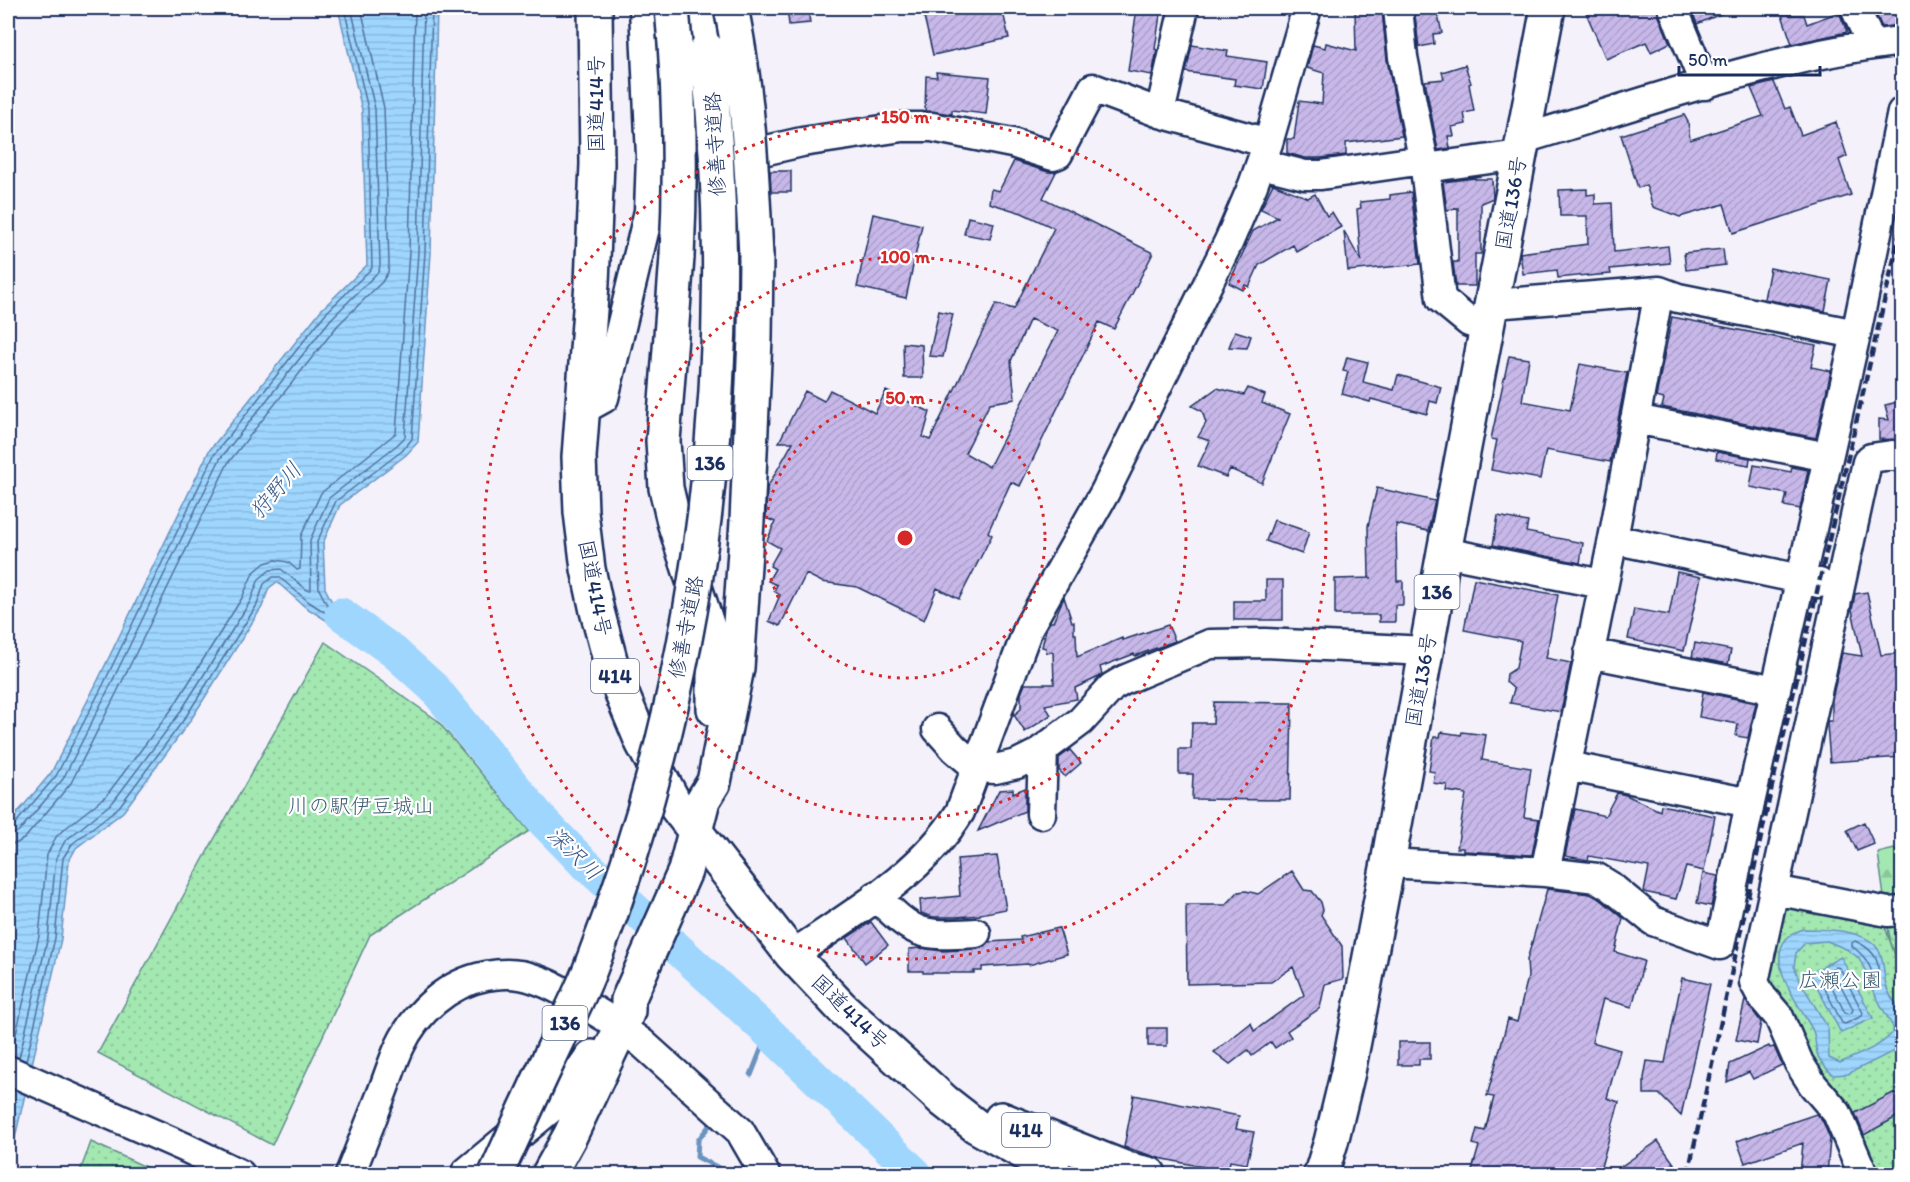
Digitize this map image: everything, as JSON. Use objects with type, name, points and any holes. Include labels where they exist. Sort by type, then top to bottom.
[{"type":"highway","name":"国道414号","points":[[595,8],[597,165],[592,283],[579,457],[581,512],[588,569],[617,681],[642,742],[673,801],[792,955],[841,1007],[944,1101],[1041,1172]]},
{"type":"highway","name":"136","points":[[672,8],[679,115],[680,204],[663,441],[666,488],[674,522],[707,624],[714,659],[715,685],[713,716],[703,776],[703,800],[695,831]]},
{"type":"highway","name":"修善寺道路","points":[[699,8],[707,49]]},
{"type":"highway","name":"修善寺道路","points":[[496,1174],[594,958],[626,868],[649,791],[680,662],[702,537],[716,413],[720,309],[714,112],[704,8]]},
{"type":"highway","points":[[703,800],[714,782],[737,668],[753,384],[756,256],[747,115],[737,34],[731,8]]},
{"type":"highway","name":"国道136号","points":[[1321,1174],[1348,1072],[1548,8]]},
{"type":"highway","points":[[549,1174],[570,1136],[620,1016],[686,871],[695,831]]},
{"type":"highway","points":[[468,1174],[557,1100],[578,1077],[620,1016]]},
{"type":"highway","name":"414","points":[[910,1069],[958,1092],[1007,1122],[1127,1169],[1149,1174]]},
{"type":"highway","points":[[1305,1174],[1331,1142]]},
{"type":"street","points":[[584,409],[604,398],[649,211],[651,156],[644,8]]},
{"type":"street","points":[[1160,113],[1184,8]]},
{"type":"street","points":[[792,955],[893,884],[933,849],[948,832],[960,812],[1029,626],[1105,492],[1228,241],[1265,154],[1307,8]]},
{"type":"street","points":[[1398,8],[1403,57],[1424,164],[1441,299],[1469,322],[1490,316],[1659,291],[1678,298],[1856,334]]},
{"type":"street","points":[[1673,8],[1705,85]]},
{"type":"street","points":[[1855,8],[1872,45]]},
{"type":"street","points":[[651,156],[767,150],[802,142],[902,127],[932,126],[1012,143],[1053,156],[1058,154],[1093,88],[1265,154],[1305,175],[1321,175],[1424,164],[1521,147],[1705,85],[1779,63],[1902,41]]},
{"type":"street","points":[[1388,863],[1545,872],[1597,878],[1653,921],[1720,945],[1856,334],[1902,112]]},
{"type":"street","points":[[1545,872],[1613,539],[1659,291]]},
{"type":"street","points":[[1635,419],[1828,457]]},
{"type":"street","points":[[1863,1174],[1837,1113],[1798,1063],[1779,1017],[1762,997],[1754,982],[1867,462],[1871,458],[1902,457]]},
{"type":"street","points":[[1613,539],[1840,587]]},
{"type":"street","points":[[1444,552],[1602,584]]},
{"type":"street","points":[[937,729],[977,768],[995,769],[1017,764],[1043,749],[1081,721],[1112,687],[1124,680],[1210,644],[1265,643],[1426,651]]},
{"type":"street","points":[[1589,653],[1776,690]]},
{"type":"street","points":[[1041,814],[1043,749]]},
{"type":"street","points":[[1567,766],[1750,803]]},
{"type":"street","points":[[1774,890],[1888,912],[1902,911]]},
{"type":"street","points":[[876,896],[897,917],[925,934],[976,933]]},
{"type":"street","points":[[350,1174],[401,1044],[429,1006],[443,993],[476,978],[496,974],[534,978],[620,1016],[642,1043],[740,1131],[765,1174]]},
{"type":"street","points":[[8,1070],[240,1174]]},
{"type":"green space","name":"川の駅伊豆城山","points":[[325,642],[437,720],[529,831],[370,935],[272,1145],[98,1053]]},
{"type":"green space","points":[[1894,849],[1902,857],[1902,973],[1890,941],[1878,853]]},
{"type":"green space","name":"広瀬公園","points":[[1786,906],[1884,924],[1902,975],[1902,1174],[1877,1174],[1863,1145],[1816,1071],[1768,987],[1766,972],[1777,912]]},
{"type":"green space","points":[[91,1142],[161,1174],[79,1174]]},
{"type":"water","name":"狩野川","points":[[338,8],[437,8],[431,253],[418,442],[406,455],[340,505],[323,543],[325,588],[332,602],[380,632],[375,651],[305,607],[277,582],[269,588],[262,607],[190,721],[123,812],[76,848],[69,861],[61,939],[8,1168],[8,824],[51,773],[209,451],[321,310],[367,265],[362,110]]},
{"type":"water","points":[[1803,929],[1833,930],[1854,934],[1872,942],[1878,949],[1883,962],[1887,989],[1903,1017],[1902,1042],[1894,1051],[1848,1074],[1833,1075],[1821,1062],[1813,1031],[1787,985],[1780,960],[1781,948],[1787,938]],"holes":[[[1827,941],[1846,949],[1859,958],[1867,980],[1894,1029],[1878,1045],[1840,1063],[1829,1058],[1828,1028],[1794,967],[1796,953],[1805,943]]]},
{"type":"water","points":[[1841,957],[1873,1018],[1841,1033],[1810,973]]},
{"type":"building","points":[[787,8],[808,8],[810,23],[789,25]]},
{"type":"building","points":[[922,8],[1002,8],[1009,38],[933,55]]},
{"type":"building","points":[[1137,8],[1161,8],[1152,75],[1128,71]]},
{"type":"building","points":[[1584,8],[1657,8],[1670,43],[1651,52],[1646,42],[1606,59]]},
{"type":"building","points":[[1691,8],[1735,8],[1697,24]]},
{"type":"building","points":[[1873,8],[1902,8],[1902,25],[1882,27]]},
{"type":"building","points":[[1355,11],[1382,11],[1387,60],[1402,136],[1346,143],[1346,155],[1305,158],[1287,153],[1287,139],[1294,139],[1299,101],[1322,104],[1324,73],[1307,68],[1313,45],[1325,48],[1326,43],[1356,51]]},
{"type":"building","points":[[1437,11],[1442,33],[1433,34],[1434,44],[1419,47],[1415,15]]},
{"type":"building","points":[[1839,12],[1847,32],[1792,44],[1782,15],[1804,15],[1807,24]]},
{"type":"building","points":[[1192,45],[1228,51],[1227,56],[1267,62],[1263,89],[1234,85],[1235,79],[1186,72]]},
{"type":"building","points":[[1465,65],[1471,83],[1469,84],[1474,111],[1464,113],[1466,124],[1452,127],[1454,136],[1448,136],[1450,148],[1438,150],[1425,81],[1444,79],[1442,72]]},
{"type":"building","points":[[936,72],[990,77],[986,114],[952,110],[952,114],[925,111],[926,76],[937,77]]},
{"type":"building","points":[[1774,82],[1785,109],[1790,107],[1801,135],[1836,122],[1847,156],[1839,160],[1851,195],[1733,233],[1724,204],[1680,217],[1653,207],[1646,185],[1638,188],[1621,135],[1684,115],[1688,122],[1690,140],[1763,116],[1751,88]]},
{"type":"building","points":[[1014,161],[1048,172],[1056,172],[1043,198],[1153,253],[1114,329],[1099,322],[1020,486],[1011,482],[988,532],[992,535],[959,599],[937,588],[924,620],[857,587],[822,582],[806,574],[780,626],[769,621],[780,595],[774,591],[777,585],[768,581],[775,569],[770,566],[780,548],[767,541],[775,522],[766,518],[767,488],[793,442],[779,442],[805,391],[824,401],[830,390],[875,413],[886,391],[930,412],[923,437],[930,440],[996,304],[1014,309],[1054,228],[1022,213],[989,203],[991,189],[999,191]],"holes":[[[1030,319],[1058,331],[989,467],[965,453],[990,403],[1015,399],[1011,361]]]},
{"type":"building","points":[[770,171],[791,171],[791,192],[771,192]]},
{"type":"building","points":[[1475,178],[1492,179],[1493,198],[1481,203],[1481,254],[1475,254],[1475,286],[1456,286],[1453,262],[1458,262],[1458,208],[1447,210],[1443,182]]},
{"type":"building","points":[[1273,184],[1308,198],[1315,194],[1327,216],[1332,212],[1341,227],[1297,252],[1293,245],[1259,265],[1249,287],[1245,285],[1243,290],[1229,283],[1253,231],[1278,217],[1261,209]]},
{"type":"building","points":[[1587,189],[1587,195],[1595,194],[1595,204],[1612,203],[1614,252],[1668,246],[1670,263],[1610,269],[1611,274],[1587,276],[1558,278],[1557,270],[1523,274],[1520,253],[1588,244],[1587,216],[1560,216],[1559,190]]},
{"type":"building","points":[[1411,192],[1420,264],[1348,271],[1344,231],[1361,261],[1357,209],[1361,208],[1360,202],[1390,199],[1390,195]]},
{"type":"building","points":[[873,214],[922,225],[906,298],[857,287]]},
{"type":"building","points":[[968,217],[994,223],[990,239],[964,234]]},
{"type":"building","points":[[1723,249],[1725,265],[1686,270],[1684,253]]},
{"type":"building","points":[[1770,268],[1831,280],[1825,311],[1764,299]]},
{"type":"building","points":[[939,311],[953,314],[943,357],[929,356]]},
{"type":"building","points":[[1672,317],[1816,345],[1811,367],[1831,371],[1816,438],[1662,407],[1664,399],[1656,397]]},
{"type":"building","points":[[1235,331],[1251,336],[1247,348],[1229,347]]},
{"type":"building","points":[[903,343],[922,345],[923,378],[904,378]]},
{"type":"building","points":[[1509,356],[1529,359],[1522,401],[1570,410],[1580,364],[1627,373],[1610,462],[1546,450],[1540,479],[1491,470],[1497,440],[1491,439]]},
{"type":"building","points":[[1347,357],[1368,362],[1363,382],[1394,390],[1398,375],[1441,387],[1437,403],[1430,401],[1427,414],[1342,394],[1348,372],[1343,371]]},
{"type":"building","points":[[1217,388],[1244,395],[1248,388],[1265,395],[1262,403],[1290,414],[1262,483],[1230,469],[1226,477],[1198,466],[1210,441],[1198,437],[1206,423],[1202,411],[1192,406]]},
{"type":"building","points":[[1902,401],[1902,440],[1879,439],[1879,419],[1889,420],[1885,405]]},
{"type":"building","points":[[1717,452],[1750,458],[1749,465],[1716,459]]},
{"type":"building","points":[[1754,465],[1791,472],[1792,467],[1808,470],[1800,509],[1784,506],[1787,494],[1750,487]]},
{"type":"building","points":[[1377,488],[1435,501],[1428,531],[1396,524],[1397,581],[1403,581],[1403,605],[1395,605],[1395,622],[1379,622],[1379,615],[1335,615],[1335,579],[1372,578],[1369,577],[1368,526]]},
{"type":"building","points":[[1498,516],[1528,522],[1526,532],[1583,543],[1580,563],[1493,545]]},
{"type":"building","points":[[1274,520],[1309,532],[1302,554],[1266,541]]},
{"type":"building","points":[[1677,572],[1701,577],[1684,651],[1628,639],[1634,609],[1669,615]]},
{"type":"building","points":[[1474,579],[1558,595],[1546,658],[1571,663],[1561,712],[1510,703],[1514,689],[1506,682],[1507,674],[1516,668],[1521,641],[1464,630]]},
{"type":"building","points":[[1266,580],[1283,580],[1283,620],[1234,620],[1234,601],[1266,601]]},
{"type":"building","points":[[1867,592],[1881,655],[1902,653],[1902,757],[1830,762],[1827,724],[1828,721],[1832,721],[1832,700],[1842,653],[1862,656],[1852,610],[1855,594]]},
{"type":"building","points":[[1064,597],[1072,622],[1074,622],[1077,657],[1122,638],[1123,640],[1168,625],[1175,641],[1100,667],[1102,674],[1099,677],[1075,688],[1077,699],[1045,705],[1051,715],[1025,732],[1014,715],[1021,709],[1021,694],[1025,684],[1054,684],[1053,652],[1047,653],[1046,648],[1042,647],[1046,629],[1050,622],[1053,622]]},
{"type":"building","points":[[1695,643],[1731,650],[1728,664],[1692,657]]},
{"type":"building","points":[[1703,692],[1756,703],[1748,738],[1736,736],[1738,724],[1699,717]]},
{"type":"building","points":[[1214,702],[1292,703],[1290,800],[1192,799],[1193,774],[1179,774],[1179,749],[1191,749],[1192,723],[1213,723]]},
{"type":"building","points":[[1441,732],[1486,735],[1482,760],[1531,768],[1524,817],[1539,819],[1532,855],[1463,851],[1463,848],[1457,848],[1466,794],[1446,791],[1447,785],[1433,783],[1435,772],[1429,771],[1434,737],[1440,737]]},
{"type":"building","points":[[1070,750],[1081,763],[1065,777],[1059,770],[1059,758]]},
{"type":"building","points":[[1025,788],[1025,811],[978,831],[999,790],[1013,789],[1013,793]]},
{"type":"building","points":[[1617,793],[1660,811],[1661,805],[1715,816],[1704,871],[1686,867],[1676,899],[1644,892],[1649,867],[1589,856],[1588,860],[1565,856],[1575,809],[1605,816]]},
{"type":"building","points":[[1864,822],[1874,844],[1857,851],[1847,830]]},
{"type":"building","points":[[997,856],[1006,909],[957,917],[933,917],[921,913],[920,900],[960,896],[957,859]]},
{"type":"building","points":[[1292,871],[1304,890],[1312,891],[1321,902],[1323,910],[1321,915],[1342,946],[1343,979],[1325,984],[1320,1008],[1287,1031],[1291,1037],[1275,1048],[1271,1042],[1252,1056],[1248,1050],[1230,1064],[1214,1052],[1251,1023],[1254,1031],[1304,995],[1293,967],[1271,982],[1187,984],[1186,905],[1226,905],[1238,892],[1258,894]]},
{"type":"building","points":[[1703,873],[1718,876],[1711,906],[1697,903]]},
{"type":"building","points":[[1547,889],[1590,894],[1600,899],[1623,918],[1615,952],[1644,961],[1632,1007],[1603,999],[1592,1042],[1620,1050],[1607,1098],[1619,1102],[1599,1174],[1471,1174],[1479,1146],[1473,1144],[1477,1129],[1485,1131],[1494,1097],[1487,1096],[1508,1019],[1517,1022],[1528,977],[1527,960]]},
{"type":"building","points":[[871,922],[888,945],[865,963],[847,938]]},
{"type":"building","points":[[1059,928],[1067,954],[1029,965],[982,967],[982,971],[974,971],[974,973],[909,971],[909,949],[943,951],[977,949],[989,942],[1021,940],[1020,937]]},
{"type":"building","points":[[1682,978],[1710,984],[1681,1116],[1659,1094],[1644,1094],[1644,1078],[1647,1061],[1665,1063]]},
{"type":"building","points":[[1745,1000],[1761,1022],[1757,1044],[1736,1040]]},
{"type":"building","points":[[1148,1028],[1167,1028],[1167,1046],[1148,1046]]},
{"type":"building","points":[[1398,1042],[1430,1042],[1430,1059],[1419,1059],[1419,1065],[1398,1065]]},
{"type":"building","points":[[1769,1046],[1774,1047],[1782,1065],[1753,1079],[1749,1072],[1727,1082],[1730,1064]]},
{"type":"building","points":[[1895,1092],[1902,1106],[1902,1114],[1864,1135],[1855,1113]]},
{"type":"building","points":[[1134,1095],[1239,1116],[1236,1129],[1254,1132],[1247,1164],[1230,1161],[1228,1172],[1159,1158],[1124,1147]]},
{"type":"building","points":[[1816,1114],[1823,1122],[1830,1139],[1827,1174],[1800,1174],[1803,1143],[1745,1163],[1737,1141]]},
{"type":"building","points":[[1658,1141],[1675,1165],[1661,1174],[1610,1174]]},
{"type":"waterway","name":"深沢川","points":[[341,614],[394,652],[434,688],[541,819],[579,858],[768,1032],[916,1174]]},
{"type":"waterway","points":[[751,1075],[768,1032]]},
{"type":"waterway","points":[[713,1121],[698,1140],[697,1157],[731,1174]]},
{"type":"railway","points":[[1688,1174],[1772,786],[1902,224]]}]
